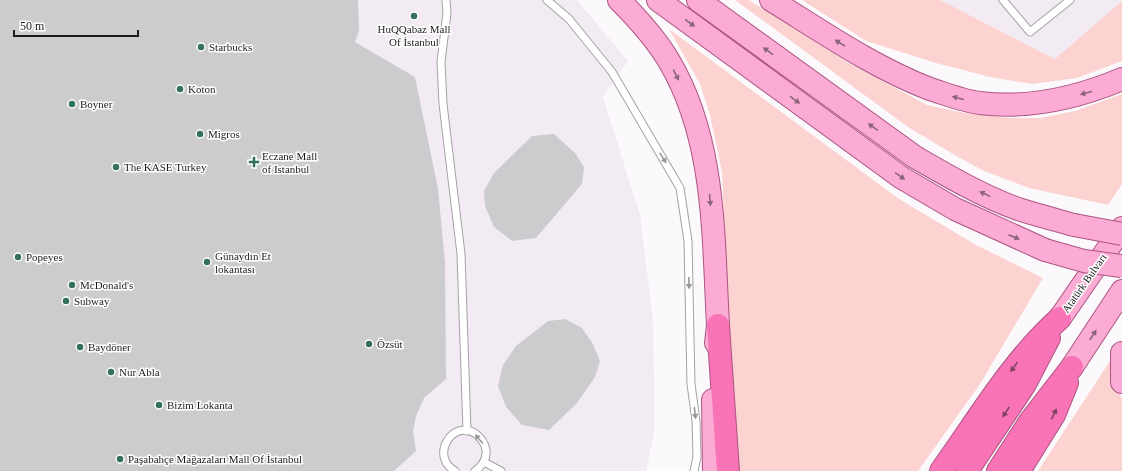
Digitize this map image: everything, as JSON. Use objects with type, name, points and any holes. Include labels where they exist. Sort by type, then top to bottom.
[{"type":"highway","points":[[941,471],[1018,361],[1040,336],[1060,318]]},
{"type":"highway","points":[[967,471],[1025,384],[1060,318]]},
{"type":"highway","points":[[718,325],[726,422],[728,471]]},
{"type":"highway","points":[[998,471],[1031,420],[1072,367]]},
{"type":"highway","points":[[1019,471],[1054,416],[1072,367]]},
{"type":"main road","points":[[619,0],[654,38],[669,61],[682,85],[696,121],[704,156],[710,197],[718,325],[713,377],[714,471]]},
{"type":"main road","points":[[658,0],[902,178],[955,209],[1045,250],[1084,260],[1122,266]]},
{"type":"main road","points":[[698,0],[915,156],[950,177],[1018,208],[1074,225],[1122,234]]},
{"type":"main road","points":[[771,0],[875,64],[908,80],[940,92],[978,103],[1007,104],[1040,102],[1095,90],[1122,78]]},
{"type":"main road","name":"Atatürk Bulvarı","points":[[1060,318],[1122,228]]},
{"type":"main road","points":[[1072,367],[1122,291]]},
{"type":"main road","points":[[1122,353],[1122,382]]},
{"type":"lane","points":[[446,0],[447,13],[441,62],[443,104],[461,254],[467,431]]},
{"type":"lane","points":[[547,0],[569,19],[608,67],[642,125],[666,161],[680,188],[688,241],[692,384],[696,421],[697,457],[694,471]]},
{"type":"lane","points":[[1003,0],[1030,32],[1070,0]]},
{"type":"lane","points":[[453,471],[444,459],[444,444],[454,434],[467,431],[474,433],[484,442],[486,456],[484,462],[475,471]]},
{"type":"lane","points":[[484,462],[502,471]]},
{"type":"shaded area","points":[[0,0],[577,0],[628,61],[603,97],[640,215],[653,321],[655,428],[646,471],[0,471]]},
{"type":"shaded area","points":[[735,0],[749,0],[849,63],[927,105],[965,113],[1009,118],[1040,118],[1075,111],[1122,94],[1122,184],[1108,205],[1029,188],[984,171],[908,127]]},
{"type":"shaded area","points":[[802,0],[940,0],[1055,59],[1122,1],[1122,61],[1077,78],[1032,84],[990,77],[936,63],[866,41]]},
{"type":"shaded area","points":[[940,0],[1122,0],[1122,1],[1056,59]]},
{"type":"shaded area","points":[[669,29],[899,199],[976,245],[1043,278],[980,384],[918,471],[735,471],[722,172],[710,115],[700,84]]},
{"type":"shaded area","points":[[1112,358],[1115,382],[1122,399],[1122,471],[1038,471]]},
{"type":"building","points":[[0,0],[358,0],[359,31],[355,42],[415,77],[438,189],[445,263],[446,379],[424,398],[416,416],[413,431],[416,451],[394,471],[0,471]]},
{"type":"building","points":[[554,134],[575,153],[584,167],[582,184],[536,238],[512,241],[494,227],[485,206],[484,191],[494,173],[532,136]]},
{"type":"building","points":[[565,319],[582,328],[593,344],[600,361],[595,377],[577,403],[549,430],[522,425],[506,407],[498,386],[503,365],[516,346],[548,321]]},
{"type":"place","name":"HuQQabaz Mall Of İstanbul","points":[[414,16]]},
{"type":"place","name":"Starbucks","points":[[201,47]]},
{"type":"place","name":"Koton","points":[[180,89]]},
{"type":"place","name":"Boyner","points":[[72,104]]},
{"type":"place","name":"Migros","points":[[200,134]]},
{"type":"place","name":"Eczane Mall of Istanbul","points":[[254,162]]},
{"type":"place","name":"The KASE Turkey","points":[[116,167]]},
{"type":"place","name":"Popeyes","points":[[18,257]]},
{"type":"place","name":"Günaydın Et lokantası","points":[[207,262]]},
{"type":"place","name":"McDonald's","points":[[72,285]]},
{"type":"place","name":"Subway","points":[[66,301]]},
{"type":"place","name":"Özsüt","points":[[369,344]]},
{"type":"place","name":"Baydöner","points":[[80,347]]},
{"type":"place","name":"Nur Abla","points":[[111,372]]},
{"type":"place","name":"Bizim Lokanta","points":[[159,405]]},
{"type":"place","name":"Paşabahçe Mağazaları Mall Of İstanbul","points":[[120,459]]}]
